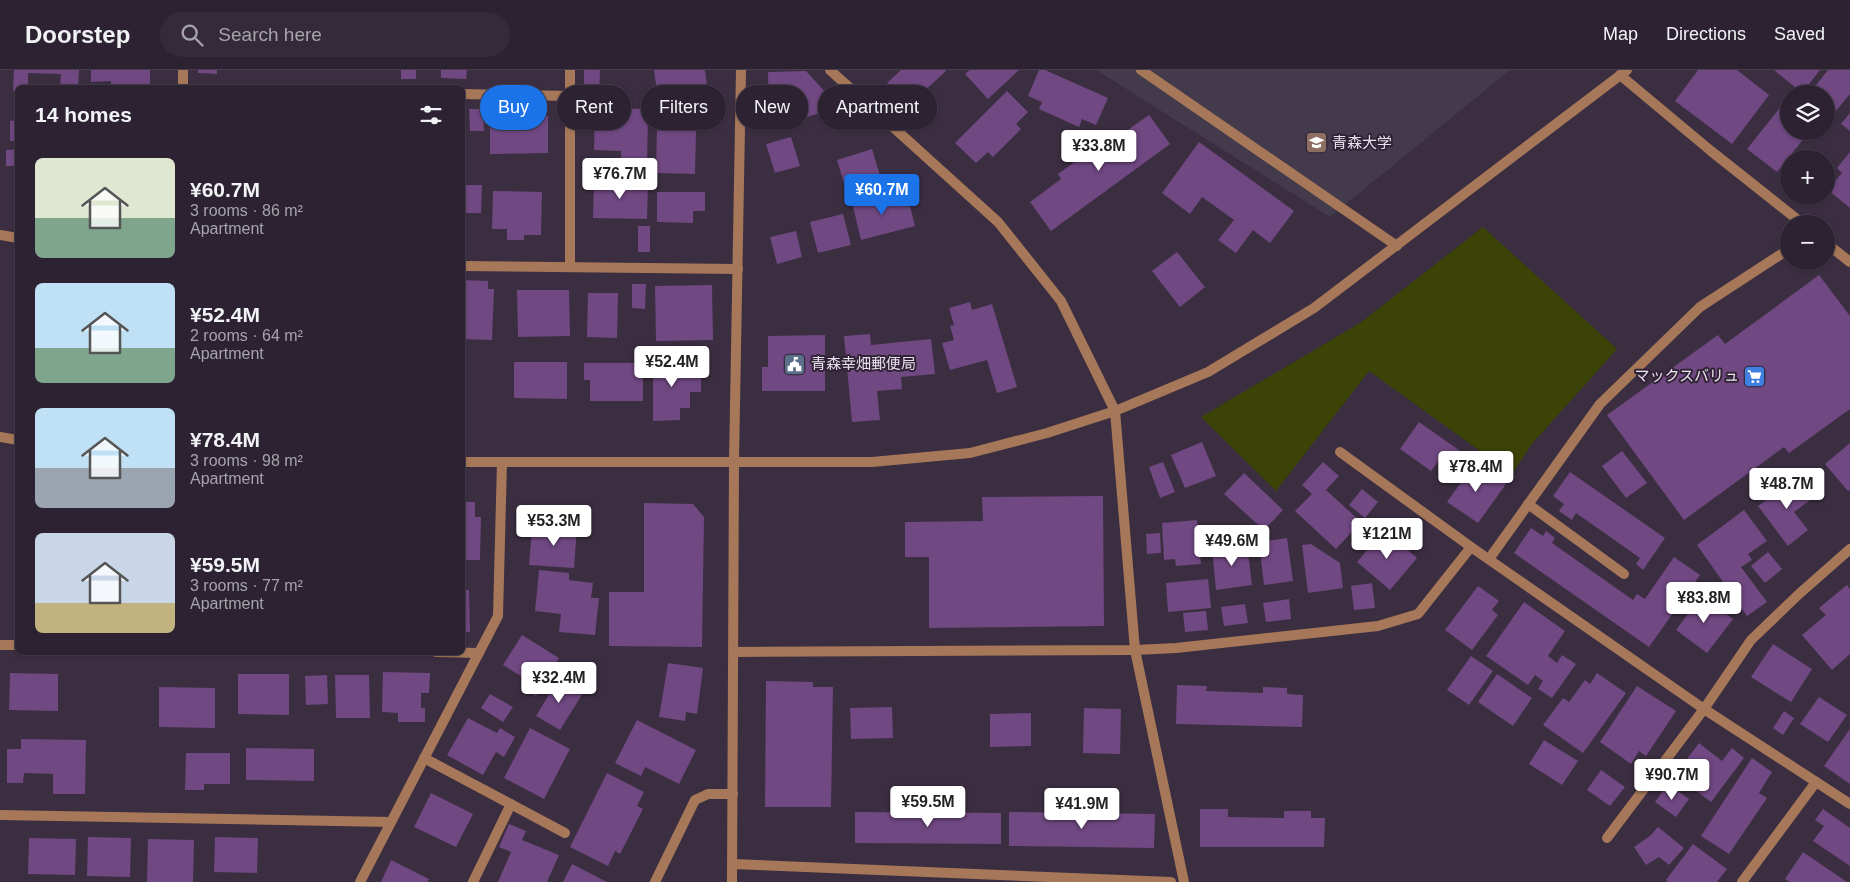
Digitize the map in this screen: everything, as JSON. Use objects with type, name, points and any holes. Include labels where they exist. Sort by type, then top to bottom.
[{"type":"street","points":[[183,70],[183,85]]},
{"type":"street","points":[[569,85],[570,70]]},
{"type":"street","points":[[732,882],[734,461],[741,70]]},
{"type":"street","points":[[830,70],[998,222],[1061,301],[1115,411],[1135,650],[1184,882]]},
{"type":"street","points":[[1141,70],[1397,246]]},
{"type":"street","points":[[465,462],[872,462],[970,453],[1047,433],[1115,411],[1208,372],[1314,308],[1623,72],[1711,151],[1792,215]]},
{"type":"street","points":[[465,94],[557,96]]},
{"type":"street","points":[[569,130],[570,267]]},
{"type":"street","points":[[0,235],[15,238]]},
{"type":"street","points":[[1835,250],[1850,262]]},
{"type":"street","points":[[1489,559],[1600,404],[1700,307],[1780,255]]},
{"type":"street","points":[[465,266],[738,269]]},
{"type":"street","points":[[0,437],[15,440]]},
{"type":"street","points":[[1340,452],[1704,709],[1850,804]]},
{"type":"street","points":[[360,882],[498,616],[502,462]]},
{"type":"street","points":[[1528,504],[1624,574]]},
{"type":"street","points":[[734,652],[1135,650],[1176,648],[1378,626],[1418,614],[1471,546]]},
{"type":"street","points":[[1606,838],[1704,709],[1750,640],[1850,549]]},
{"type":"street","points":[[0,645],[15,645]]},
{"type":"street","points":[[465,653],[479,653]]},
{"type":"street","points":[[424,758],[565,833]]},
{"type":"street","points":[[1742,882],[1816,782]]},
{"type":"street","points":[[655,882],[695,800],[708,794],[733,794]]},
{"type":"street","points":[[473,882],[511,804]]},
{"type":"street","points":[[0,815],[391,822]]},
{"type":"street","points":[[732,864],[1005,879],[1171,882]]},
{"type":"shaded area","name":"青森大学","points":[[1096,70],[1510,70],[1330,217]]},
{"type":"green space","points":[[1483,227],[1617,349],[1531,445],[1512,474],[1369,371],[1276,491],[1201,417],[1360,323]]},
{"type":"building","points":[[14,70],[79,70],[78,85],[60,85],[61,74],[28,73],[28,85],[15,85],[15,91],[13,91]]},
{"type":"building","points":[[91,70],[150,70],[150,85],[111,85],[111,81],[91,82]]},
{"type":"building","points":[[198,70],[217,70],[217,74],[198,73]]},
{"type":"building","points":[[401,70],[416,70],[416,79],[401,79]]},
{"type":"building","points":[[441,70],[467,70],[466,79],[441,78]]},
{"type":"building","points":[[584,70],[600,70],[599,85],[584,85]]},
{"type":"building","points":[[654,70],[705,70],[707,85],[656,85]]},
{"type":"building","points":[[901,70],[946,71],[931,85],[889,85],[887,83]]},
{"type":"building","points":[[970,70],[1019,70],[988,99],[965,74]]},
{"type":"building","points":[[1039,70],[1045,70],[1108,98],[1096,125],[1082,119],[1079,127],[1039,109],[1042,102],[1028,96]]},
{"type":"building","points":[[1698,70],[1737,70],[1769,95],[1732,144],[1675,101]]},
{"type":"building","points":[[1774,70],[1820,70],[1808,85],[1792,85]]},
{"type":"building","points":[[1828,70],[1850,70],[1850,94],[1835,112],[1835,85],[1816,85]]},
{"type":"building","points":[[806,71],[819,85],[818,114],[808,117],[808,85],[768,85],[768,72]]},
{"type":"building","points":[[1007,91],[1028,112],[1016,124],[1021,129],[993,157],[988,152],[976,163],[955,143]]},
{"type":"building","points":[[1780,108],[1780,140],[1803,140],[1795,150],[1780,150],[1780,168],[1777,172],[1747,149]]},
{"type":"building","points":[[469,109],[480,109],[480,130],[484,131],[470,131]]},
{"type":"building","points":[[631,109],[641,109],[641,130],[648,130],[647,168],[621,168],[621,151],[594,150],[594,130],[631,130]]},
{"type":"building","points":[[1850,113],[1850,131],[1841,124]]},
{"type":"building","points":[[1149,115],[1170,144],[1051,231],[1030,202],[1061,179],[1058,174],[1116,132],[1119,136]]},
{"type":"building","points":[[548,116],[548,153],[490,154],[490,130],[547,130]]},
{"type":"building","points":[[15,120],[15,141],[10,141],[10,121]]},
{"type":"building","points":[[657,130],[696,130],[695,174],[656,173]]},
{"type":"building","points":[[791,137],[800,166],[775,173],[766,144]]},
{"type":"building","points":[[1199,142],[1294,211],[1270,243],[1253,230],[1236,253],[1218,240],[1234,220],[1202,197],[1190,214],[1162,193]]},
{"type":"building","points":[[15,149],[15,166],[6,166],[6,150]]},
{"type":"building","points":[[872,149],[881,179],[846,190],[837,160]]},
{"type":"building","points":[[1850,152],[1850,208],[1835,196],[1835,182],[1842,173],[1837,168]]},
{"type":"building","points":[[594,182],[648,183],[647,219],[593,218]]},
{"type":"building","points":[[465,185],[482,185],[481,213],[465,213]]},
{"type":"building","points":[[493,191],[542,192],[541,235],[524,235],[524,240],[507,240],[507,229],[492,229]]},
{"type":"building","points":[[894,191],[898,205],[909,202],[915,226],[861,240],[852,202]]},
{"type":"building","points":[[657,192],[705,192],[705,211],[693,211],[693,223],[657,222]]},
{"type":"building","points":[[843,214],[851,245],[818,253],[810,222]]},
{"type":"building","points":[[638,226],[650,226],[650,252],[638,252]]},
{"type":"building","points":[[796,231],[802,257],[777,264],[770,237]]},
{"type":"building","points":[[1177,252],[1205,287],[1180,307],[1152,271]]},
{"type":"building","name":"マックスバリュ","points":[[1819,275],[1850,316],[1850,409],[1789,453],[1784,447],[1684,520],[1607,415],[1718,335],[1725,344]]},
{"type":"building","points":[[465,280],[488,281],[488,289],[494,289],[492,340],[465,339]]},
{"type":"building","points":[[632,284],[646,284],[645,309],[632,308]]},
{"type":"building","points":[[712,285],[713,340],[656,341],[655,286]]},
{"type":"building","points":[[517,290],[569,290],[570,336],[518,337]]},
{"type":"building","points":[[588,293],[618,293],[617,338],[587,337]]},
{"type":"building","points":[[970,302],[972,310],[992,304],[1017,387],[997,393],[987,360],[950,370],[942,343],[954,340],[950,326],[954,325],[949,308]]},
{"type":"building","points":[[870,334],[871,345],[931,339],[935,374],[901,377],[902,389],[877,391],[880,420],[852,422],[844,336]]},
{"type":"building","points":[[825,335],[825,391],[762,391],[762,367],[768,367],[768,336]]},
{"type":"building","points":[[653,359],[689,359],[689,377],[701,377],[701,392],[690,392],[690,408],[680,408],[680,420],[653,421]]},
{"type":"building","points":[[514,362],[567,362],[567,399],[514,398]]},
{"type":"building","points":[[584,363],[643,363],[643,401],[590,401],[590,380],[584,380]]},
{"type":"building","points":[[1419,422],[1463,453],[1452,469],[1439,460],[1431,471],[1400,449]]},
{"type":"building","points":[[1202,442],[1216,476],[1185,488],[1171,455]]},
{"type":"building","points":[[1850,443],[1850,490],[1848,491],[1825,464]]},
{"type":"building","points":[[1622,451],[1647,483],[1626,498],[1602,466]]},
{"type":"building","points":[[1163,462],[1175,492],[1160,498],[1149,467]]},
{"type":"building","points":[[1323,462],[1339,476],[1326,490],[1361,522],[1336,549],[1295,511],[1312,494],[1302,485]]},
{"type":"building","points":[[1475,463],[1506,484],[1478,523],[1447,502]]},
{"type":"building","points":[[1570,472],[1665,538],[1643,570],[1636,564],[1640,558],[1576,513],[1572,520],[1559,511],[1564,504],[1553,496]]},
{"type":"building","points":[[1244,473],[1283,510],[1264,530],[1224,494]]},
{"type":"building","points":[[1797,477],[1813,498],[1794,512],[1808,530],[1788,546],[1758,506]]},
{"type":"building","points":[[1362,489],[1378,502],[1365,518],[1349,505]]},
{"type":"building","points":[[1103,496],[1104,626],[929,628],[929,557],[905,557],[905,522],[983,521],[982,497]]},
{"type":"building","points":[[14,498],[15,498],[15,543]]},
{"type":"building","points":[[465,502],[475,502],[475,517],[481,517],[480,560],[465,560]]},
{"type":"building","points":[[644,503],[693,504],[704,517],[702,647],[609,646],[609,592],[644,592]]},
{"type":"building","points":[[1744,510],[1767,541],[1748,554],[1752,560],[1741,567],[1767,602],[1747,616],[1697,545]]},
{"type":"building","points":[[1197,520],[1201,564],[1176,566],[1175,559],[1164,560],[1162,523]]},
{"type":"building","points":[[559,525],[577,526],[574,568],[529,565],[532,528],[559,530]]},
{"type":"building","points":[[1531,528],[1543,536],[1546,531],[1555,538],[1552,543],[1633,600],[1637,594],[1645,599],[1674,557],[1700,575],[1649,647],[1514,553]]},
{"type":"building","points":[[1384,530],[1417,558],[1390,590],[1357,562]]},
{"type":"building","points":[[1160,533],[1161,553],[1147,554],[1146,534]]},
{"type":"building","points":[[1287,538],[1293,581],[1264,585],[1259,542]]},
{"type":"building","points":[[1247,544],[1252,585],[1216,590],[1212,549]]},
{"type":"building","points":[[1311,544],[1340,563],[1343,588],[1308,593],[1302,545]]},
{"type":"building","points":[[1768,552],[1782,569],[1765,583],[1751,566]]},
{"type":"building","points":[[539,570],[569,573],[569,580],[593,583],[591,598],[599,598],[595,635],[559,632],[561,614],[535,611]]},
{"type":"building","points":[[1208,579],[1211,608],[1168,612],[1166,583]]},
{"type":"building","points":[[1372,583],[1375,608],[1354,610],[1351,586]]},
{"type":"building","points":[[1847,585],[1850,589],[1850,654],[1832,670],[1802,635],[1826,615],[1819,608]]},
{"type":"building","points":[[1478,586],[1499,601],[1492,610],[1498,615],[1472,650],[1445,630]]},
{"type":"building","points":[[465,590],[469,590],[470,632],[465,632]]},
{"type":"building","points":[[1701,596],[1733,619],[1707,653],[1676,630]]},
{"type":"building","points":[[1289,599],[1291,619],[1266,622],[1263,603]]},
{"type":"building","points":[[1524,602],[1565,631],[1548,656],[1557,663],[1562,655],[1576,664],[1552,698],[1538,689],[1543,681],[1535,675],[1528,685],[1486,656]]},
{"type":"building","points":[[1245,604],[1248,623],[1224,626],[1221,607]]},
{"type":"building","points":[[1206,611],[1208,630],[1185,632],[1183,613]]},
{"type":"building","points":[[522,635],[559,658],[536,696],[523,688],[527,680],[503,665]]},
{"type":"building","points":[[1773,644],[1812,669],[1791,702],[1751,677]]},
{"type":"building","points":[[1471,656],[1493,671],[1469,705],[1447,690]]},
{"type":"building","points":[[668,663],[703,668],[697,714],[686,712],[685,721],[659,717]]},
{"type":"building","points":[[383,672],[430,673],[429,693],[421,693],[421,708],[425,708],[425,722],[398,722],[398,713],[382,712]]},
{"type":"building","points":[[10,673],[58,674],[58,711],[9,710]]},
{"type":"building","points":[[1597,673],[1626,693],[1583,753],[1543,725],[1563,698],[1569,702],[1585,680],[1590,684]]},
{"type":"building","points":[[238,674],[289,674],[289,715],[238,714]]},
{"type":"building","points":[[1497,674],[1532,698],[1513,726],[1478,702]]},
{"type":"building","points":[[327,675],[328,704],[306,705],[305,676]]},
{"type":"building","points":[[335,675],[369,675],[370,718],[336,718]]},
{"type":"building","points":[[559,678],[583,693],[560,730],[536,716]]},
{"type":"building","points":[[766,681],[813,682],[813,687],[833,687],[831,807],[765,807]]},
{"type":"building","points":[[1177,685],[1207,686],[1206,691],[1263,693],[1263,687],[1287,688],[1287,694],[1303,695],[1302,727],[1176,724]]},
{"type":"building","points":[[1637,686],[1676,711],[1646,756],[1639,751],[1631,764],[1600,742]]},
{"type":"building","points":[[159,687],[215,688],[215,728],[159,727]]},
{"type":"building","points":[[490,694],[513,707],[503,722],[481,708]]},
{"type":"building","points":[[1819,697],[1847,715],[1828,742],[1800,724]]},
{"type":"building","points":[[892,707],[893,738],[851,739],[850,708]]},
{"type":"building","points":[[1084,708],[1121,709],[1120,754],[1083,753]]},
{"type":"building","points":[[1784,711],[1794,718],[1783,735],[1773,728]]},
{"type":"building","points":[[1031,713],[1031,746],[990,747],[990,714]]},
{"type":"building","points":[[468,718],[497,733],[500,728],[515,737],[504,757],[496,752],[483,775],[447,755]]},
{"type":"building","points":[[637,720],[696,750],[679,784],[645,767],[641,776],[615,763]]},
{"type":"building","points":[[530,728],[570,749],[544,799],[504,778]]},
{"type":"building","points":[[1850,729],[1850,784],[1824,766]]},
{"type":"building","points":[[21,739],[86,740],[85,794],[53,794],[53,774],[24,773],[23,783],[7,783],[7,749],[21,749]]},
{"type":"building","points":[[1544,740],[1578,761],[1562,785],[1529,764]]},
{"type":"building","points":[[1699,743],[1722,761],[1732,748],[1744,758],[1711,802],[1675,775]]},
{"type":"building","points":[[246,748],[314,749],[314,781],[246,780]]},
{"type":"building","points":[[186,753],[230,753],[230,784],[204,784],[204,790],[185,790]]},
{"type":"building","points":[[1752,758],[1772,772],[1759,793],[1767,798],[1729,854],[1701,836]]},
{"type":"building","points":[[1601,770],[1625,787],[1610,806],[1587,790]]},
{"type":"building","points":[[607,773],[644,792],[637,806],[643,809],[620,854],[615,851],[608,866],[570,847]]},
{"type":"building","points":[[1668,784],[1689,799],[1676,817],[1655,802]]},
{"type":"building","points":[[431,793],[473,814],[456,847],[414,827]]},
{"type":"building","points":[[1200,809],[1228,809],[1228,817],[1284,818],[1284,811],[1311,811],[1311,818],[1325,818],[1324,847],[1200,847]]},
{"type":"building","points":[[1823,809],[1850,828],[1850,866],[1813,841],[1824,826],[1815,820]]},
{"type":"building","points":[[855,812],[1001,813],[1001,844],[855,843]]},
{"type":"building","points":[[1009,812],[1155,814],[1154,848],[1009,846]]},
{"type":"building","points":[[509,824],[526,831],[522,840],[559,855],[547,882],[498,882],[511,852],[499,847]]},
{"type":"building","points":[[1658,827],[1684,848],[1669,865],[1659,857],[1646,865],[1634,847],[1650,836]]},
{"type":"building","points":[[88,837],[131,838],[130,877],[87,876]]},
{"type":"building","points":[[215,837],[258,838],[257,873],[214,872]]},
{"type":"building","points":[[29,838],[76,839],[75,875],[28,874]]},
{"type":"building","points":[[148,839],[194,840],[193,882],[147,882]]},
{"type":"building","points":[[1693,844],[1727,869],[1717,882],[1668,882],[1666,880]]},
{"type":"building","points":[[1803,852],[1847,882],[1790,882],[1785,879]]},
{"type":"building","points":[[391,860],[429,879],[427,882],[381,882]]},
{"type":"building","points":[[572,864],[607,882],[563,882]]},
{"type":"place","name":"青森大学","points":[[1316,143]]},
{"type":"place","name":"青森幸畑郵便局","points":[[795,364]]},
{"type":"place","name":"マックスバリュ","points":[[1755,376]]}]
